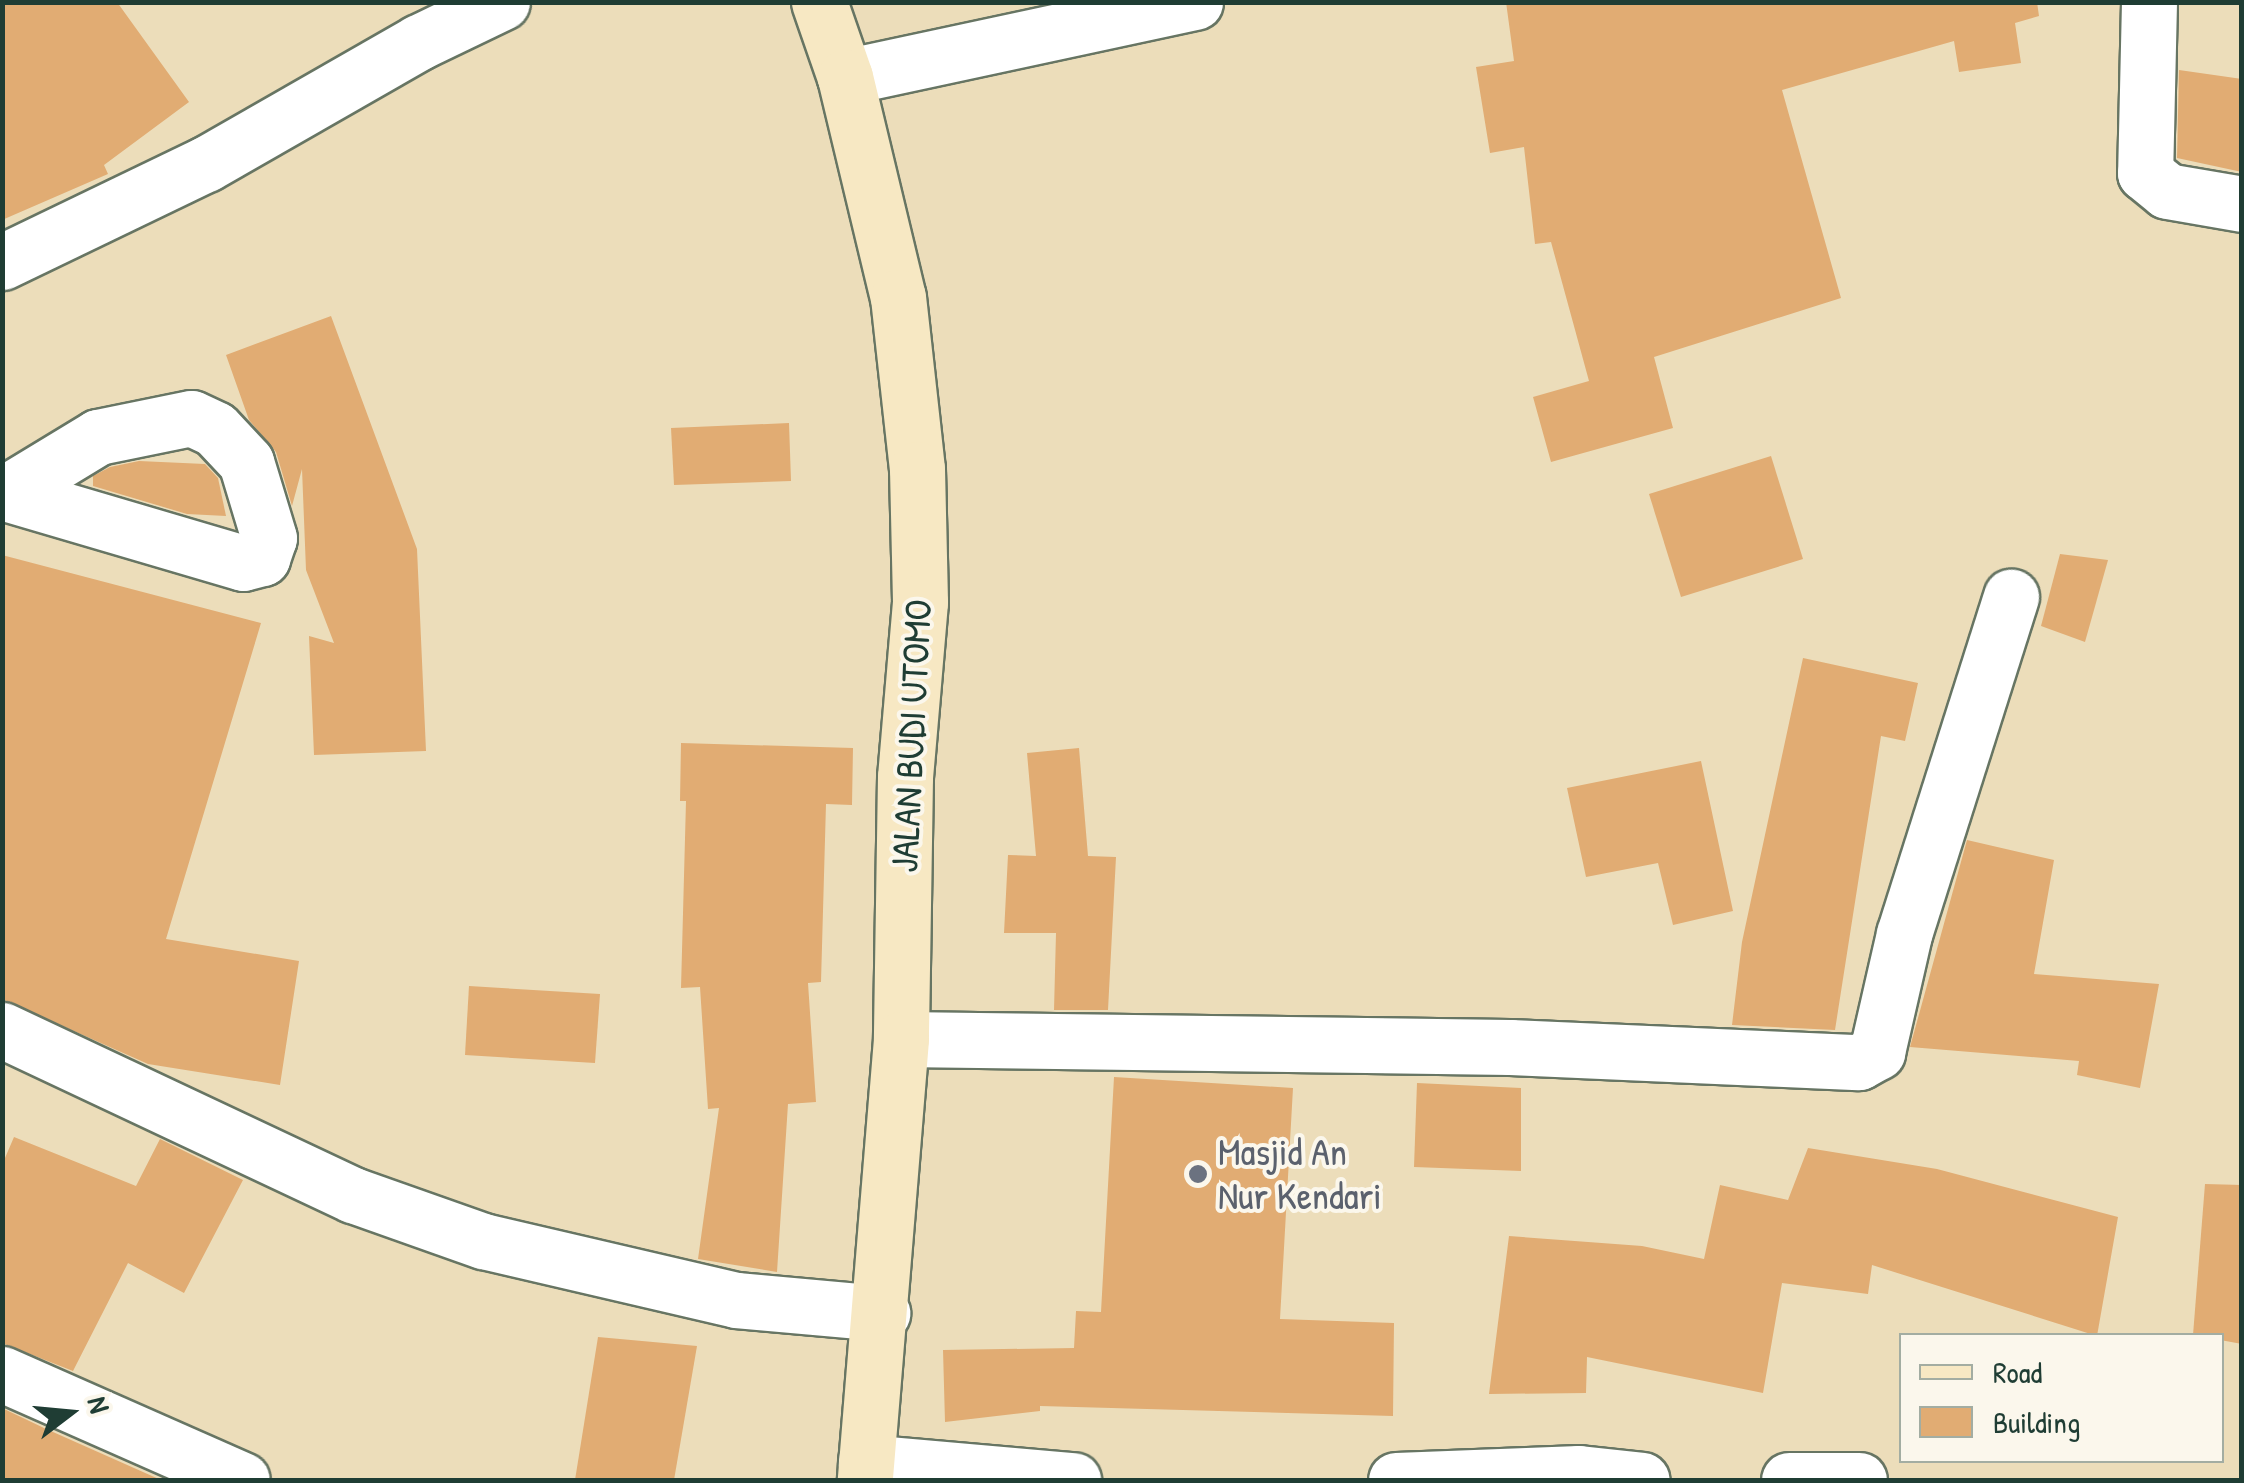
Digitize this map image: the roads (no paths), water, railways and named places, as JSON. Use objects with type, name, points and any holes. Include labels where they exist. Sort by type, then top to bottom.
[{"type":"main road","name":"JALAN BUDI UTOMO","points":[[819,2],[845,77],[898,297],[917,469],[920,602],[905,777],[901,1039],[882,1313],[866,1471]]},
{"type":"street","points":[[2,262],[206,164],[406,22],[502,2]]},
{"type":"street","points":[[845,77],[1195,2]]},
{"type":"street","points":[[2149,2],[2145,173],[2167,190],[2242,204]]},
{"type":"street","points":[[901,1039],[1510,1046],[1860,1062],[1878,1052],[1904,934],[2010,597]]},
{"type":"street","points":[[2,1030],[352,1195],[483,1241],[736,1300],[882,1313]]},
{"type":"street","points":[[2,1374],[242,1480]]},
{"type":"street","points":[[866,1471],[1073,1480]]},
{"type":"street","points":[[1396,1480],[1579,1473],[1642,1480]]},
{"type":"street","points":[[1789,1480],[1859,1480]]},
{"type":"place","name":"Masjid An Nur Kendari","points":[[1198,1174]]}]
